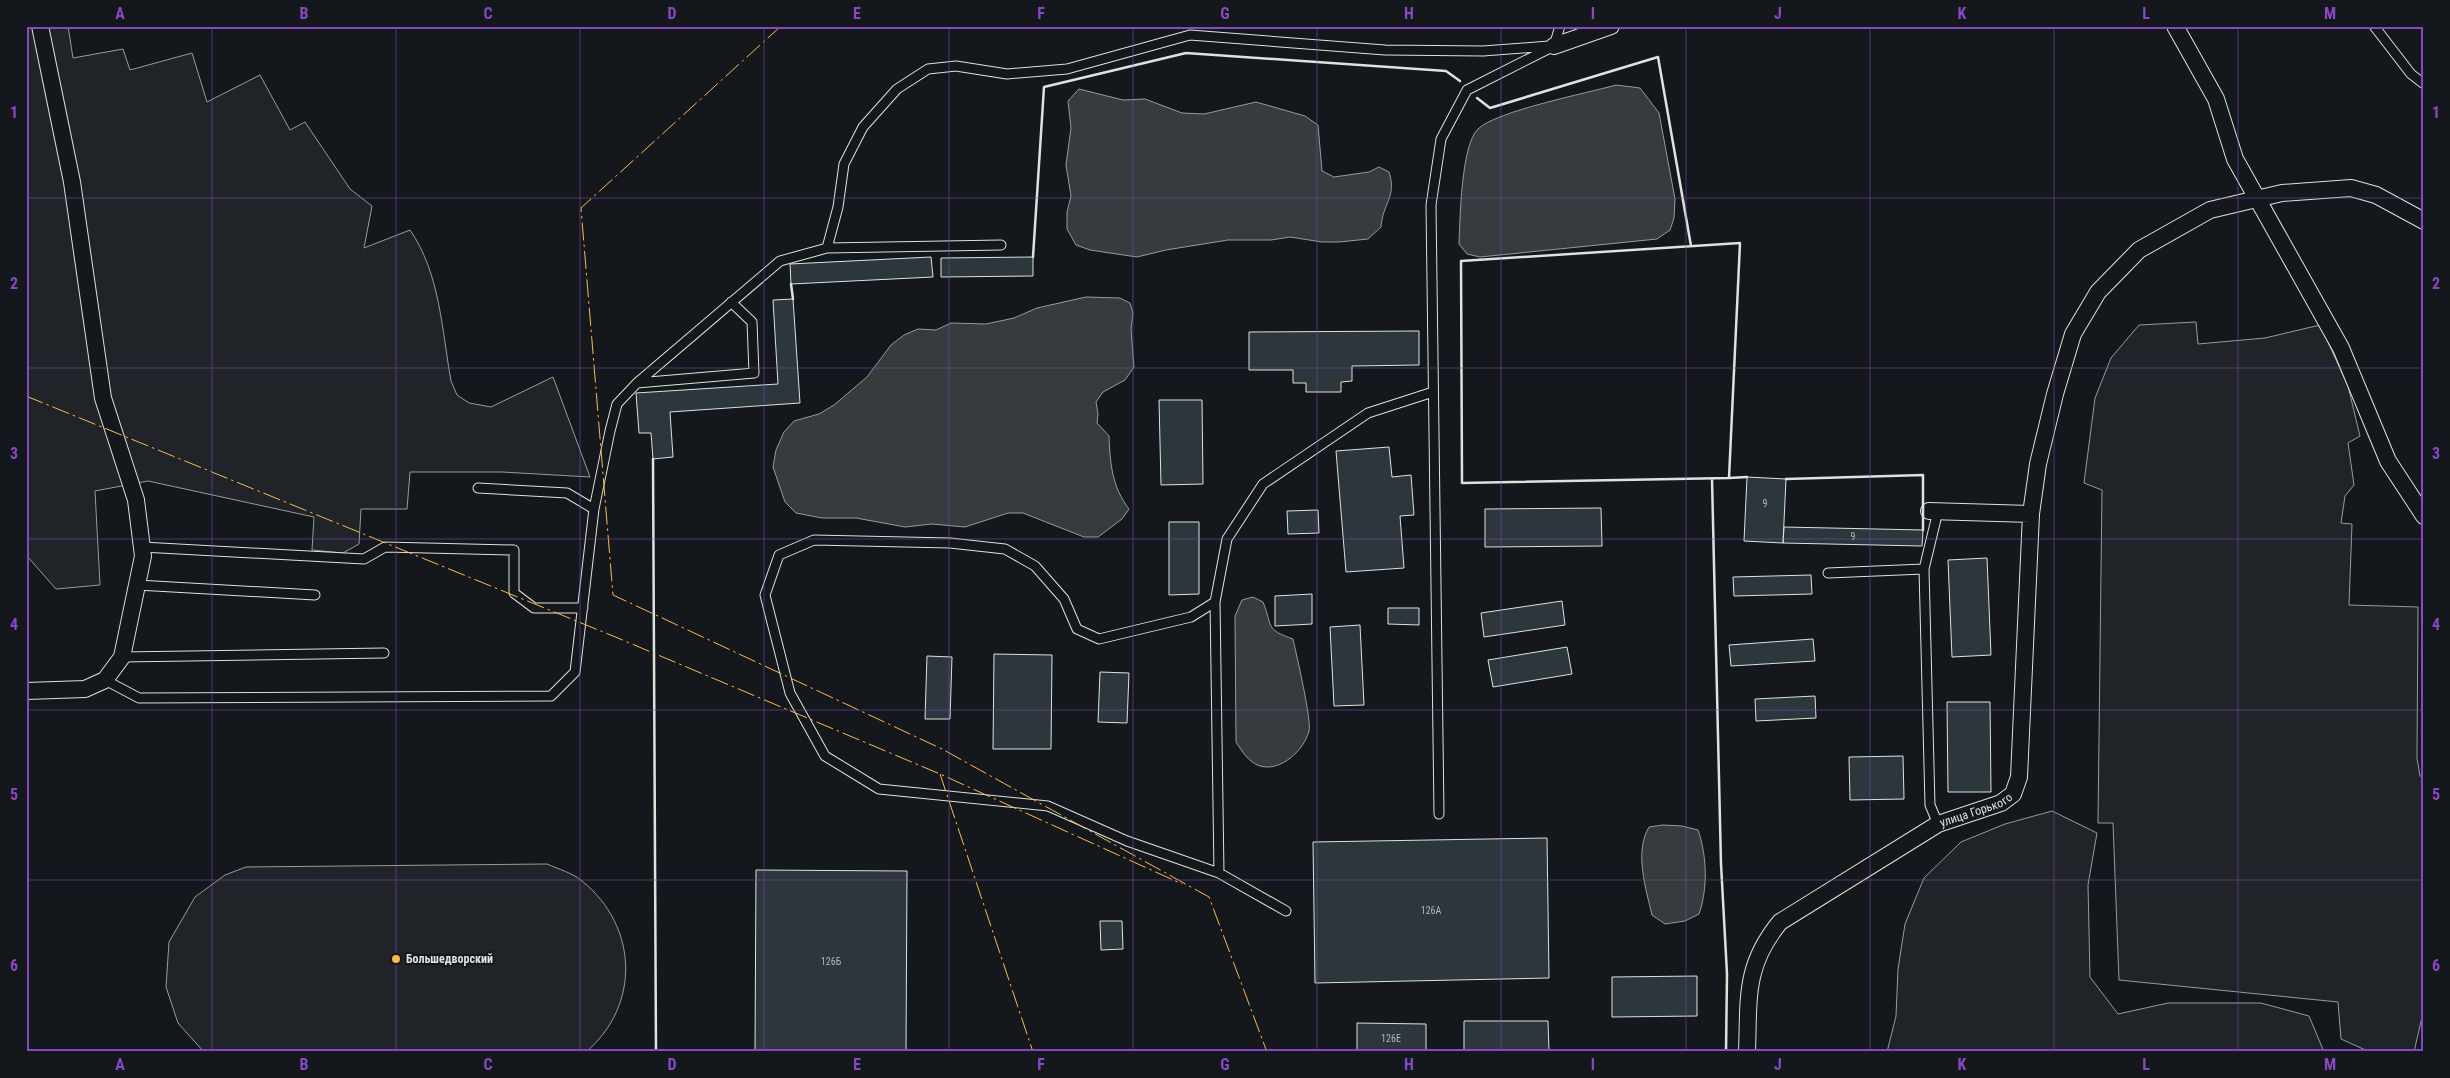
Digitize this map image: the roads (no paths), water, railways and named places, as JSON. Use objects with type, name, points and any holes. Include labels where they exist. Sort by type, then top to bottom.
[{"type":"street","points":[[26,691],[85,689],[105,680],[122,658],[143,556],[136,500],[103,398],[72,182],[40,26]]},
{"type":"street","points":[[1554,46],[1610,26]]},
{"type":"street","points":[[2175,26],[2216,99],[2235,159],[2341,348],[2388,461],[2424,516]]},
{"type":"street","name":"улица Горького","points":[[1748,1052],[1751,975],[1764,942],[1780,922],[1938,824],[2001,803],[2013,794],[2019,777],[2031,514],[2038,464],[2055,394],[2073,334],[2098,292],[2139,250],[2210,210],[2282,193],[2351,188],[2376,195],[2424,221]]},
{"type":"street","points":[[1933,511],[2031,514]]},
{"type":"lane","points":[[1439,814],[1431,205],[1441,139],[1467,90],[1554,46],[1560,26]]},
{"type":"lane","points":[[2374,26],[2411,74],[2424,84]]},
{"type":"lane","points":[[827,248],[838,207],[844,164],[863,127],[897,89],[928,69],[956,66],[1008,74],[1067,69],[1190,35],[1385,50],[1483,51],[1554,46]]},
{"type":"lane","points":[[105,680],[139,698],[551,696],[575,672],[594,508],[618,404],[637,383],[780,261],[827,248],[1000,245]]},
{"type":"lane","points":[[637,383],[754,373],[752,322],[731,302]]},
{"type":"lane","points":[[1219,873],[1215,602],[1227,539],[1264,484],[1368,412],[1433,392]]},
{"type":"lane","points":[[478,488],[567,493],[594,508]]},
{"type":"lane","points":[[1933,511],[1924,569],[1930,805],[1938,824]]},
{"type":"lane","points":[[1215,602],[1191,618],[1098,639],[1077,629],[1064,599],[1035,566],[1005,549],[950,543],[814,540],[779,555],[765,595],[790,693],[825,756],[879,788],[1048,806],[1128,840],[1219,873],[1286,911]]},
{"type":"lane","points":[[142,547],[364,559],[385,547],[514,550],[514,593],[534,608],[583,608]]},
{"type":"lane","points":[[1828,572],[1924,569]]},
{"type":"lane","points":[[137,585],[315,595]]},
{"type":"lane","points":[[122,658],[384,653]]},
{"type":"place","name":"Большедворский","points":[[396,959]]}]
